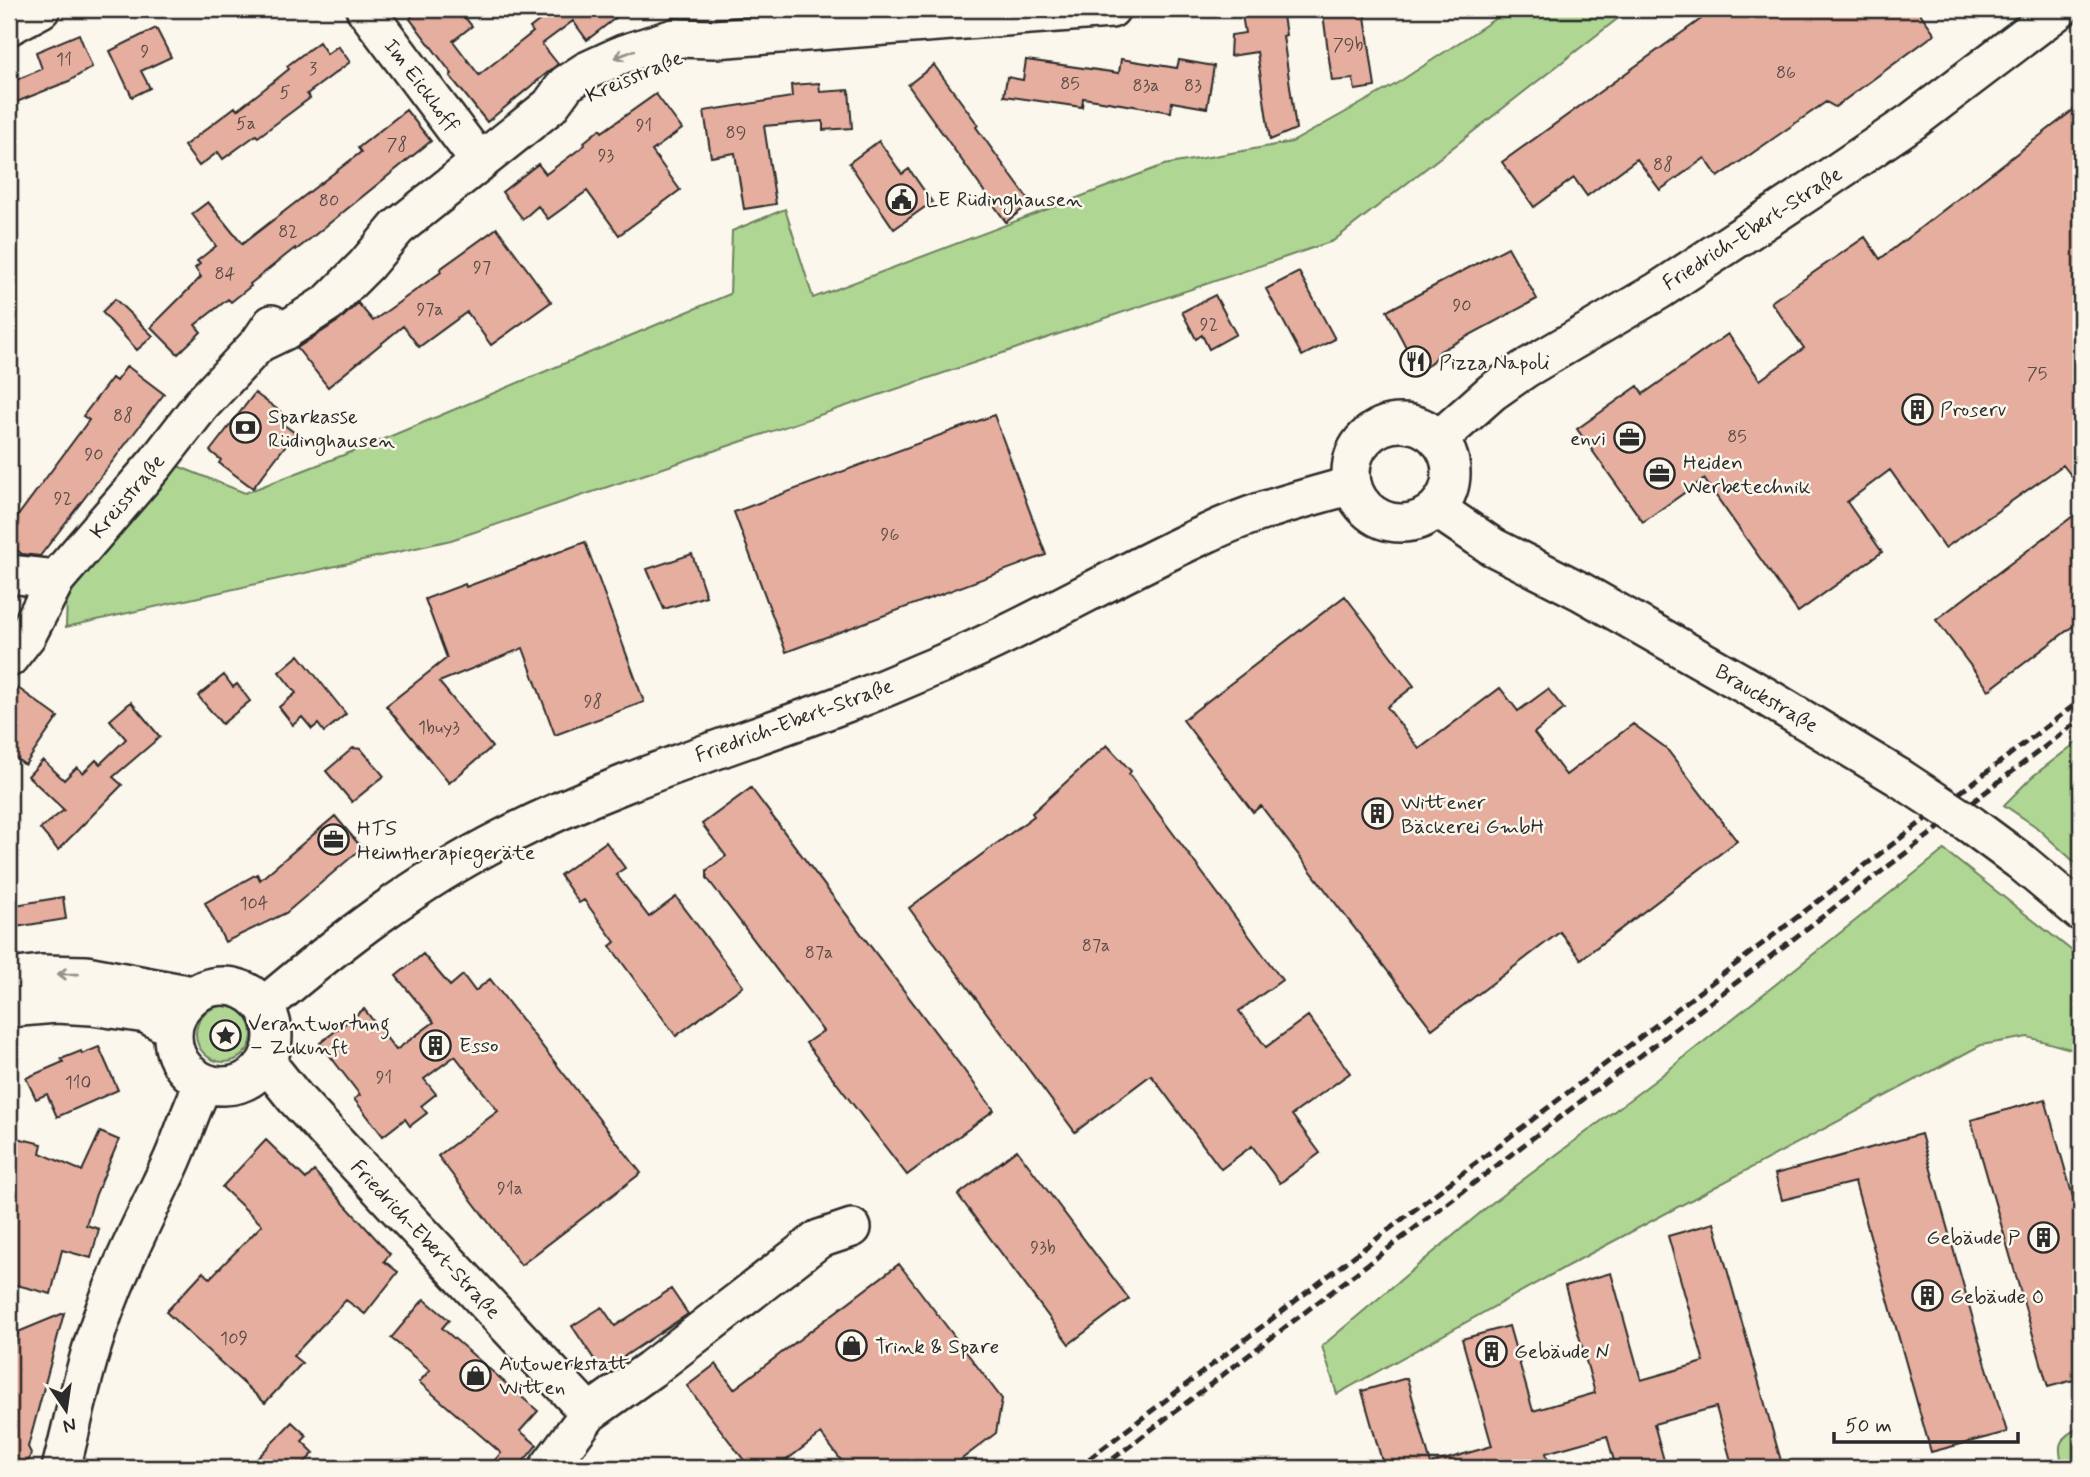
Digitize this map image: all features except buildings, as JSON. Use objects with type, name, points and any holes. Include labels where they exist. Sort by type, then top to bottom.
[{"type":"street","points":[[9,26],[41,9]]},
{"type":"street","name":"Im Eickhoff","points":[[365,9],[479,161]]},
{"type":"street","name":"Kreisstraße","points":[[9,658],[31,628],[56,579],[156,463],[201,405],[259,343],[286,330],[329,302],[366,265],[397,228],[550,106],[600,91],[687,55],[715,39],[788,21],[1111,9]]},
{"type":"street","name":"Friedrich-Ebert-Straße","points":[[1438,440],[1492,392],[1525,369],[1658,291],[1811,190],[1914,120],[2060,9]]},
{"type":"street","points":[[1396,424],[1423,428],[1438,440],[1448,458],[1451,478],[1444,499],[1437,509],[1416,521],[1393,523],[1381,519],[1362,505],[1352,485],[1351,468],[1354,457],[1366,438],[1378,429],[1396,424]]},
{"type":"street","name":"Friedrich-Ebert-Straße","points":[[264,1006],[357,930],[413,892],[468,856],[560,810],[684,760],[850,702],[943,663],[1065,606],[1208,533],[1264,510],[1352,485]]},
{"type":"street","name":"Brauckstraße","points":[[1437,509],[1493,547],[1580,591],[1752,688],[1900,778],[2020,861],[2081,912]]},
{"type":"street","points":[[9,575],[56,579]]},
{"type":"street","points":[[9,978],[41,974],[86,975],[192,995]]},
{"type":"street","points":[[222,985],[238,987],[253,995],[264,1006],[271,1019],[274,1034],[272,1048],[257,1073],[245,1081],[232,1086],[204,1083],[189,1074],[178,1061],[172,1028],[183,1004],[192,995],[222,985]]},
{"type":"street","points":[[9,1008],[56,1004],[92,1006],[146,1014],[172,1028]]},
{"type":"street","name":"Friedrich-Ebert-Straße","points":[[266,1062],[295,1098],[589,1413]]},
{"type":"street","points":[[61,1468],[93,1344],[116,1281],[204,1083]]},
{"type":"street","points":[[548,1468],[589,1413],[651,1369],[820,1239],[852,1228]]},
{"type":"green space","points":[[1510,9],[1630,9],[1333,241],[451,540],[66,627],[68,568],[175,465],[245,493],[372,444],[730,294],[732,231],[785,209],[813,298],[1164,165],[1292,142],[1396,84]]},
{"type":"green space","points":[[2081,739],[2081,868],[2035,826],[2004,805],[2033,776]]},
{"type":"green space","points":[[1944,850],[2081,958],[2081,1052],[2028,1037],[1981,1045],[1569,1265],[1337,1394],[1322,1346],[1492,1203],[1657,1079]]},
{"type":"green space","points":[[218,1006],[230,1006],[240,1010],[248,1018],[252,1034],[248,1050],[240,1058],[230,1062],[218,1062],[208,1058],[200,1050],[196,1040],[196,1028],[200,1018],[208,1010]]},
{"type":"green space","points":[[2081,1427],[2081,1461],[2070,1464],[2071,1468],[2064,1468],[2060,1454],[2061,1443]]},
{"type":"railway","points":[[1077,1468],[2081,700]]},
{"type":"railway","points":[[1101,1468],[2081,719]]},
{"type":"place","name":"LE Rüdinghausen","points":[[902,199]]},
{"type":"place","name":"Pizza Napoli","points":[[1416,362]]},
{"type":"place","name":"Proserv","points":[[1917,409]]},
{"type":"place","name":"Sparkasse Rüdinghausen","points":[[245,428]]},
{"type":"place","name":"envi","points":[[1629,438]]},
{"type":"place","name":"Heiden Werbetechnik","points":[[1660,474]]},
{"type":"place","name":"Wittener Bäckerei GmbH","points":[[1378,814]]},
{"type":"place","name":"HTS Heimtherapiegeräte","points":[[334,840]]},
{"type":"place","name":"Verantwortung – Zukunft","points":[[225,1035]]},
{"type":"place","name":"Esso","points":[[436,1045]]},
{"type":"place","name":"Gebäude P","points":[[2043,1237]]},
{"type":"place","name":"Gebäude O","points":[[1927,1296]]},
{"type":"place","name":"Trink & Spare","points":[[852,1346]]},
{"type":"place","name":"Gebäude N","points":[[1491,1351]]},
{"type":"place","name":"Autowerkstatt Witten","points":[[476,1375]]}]
